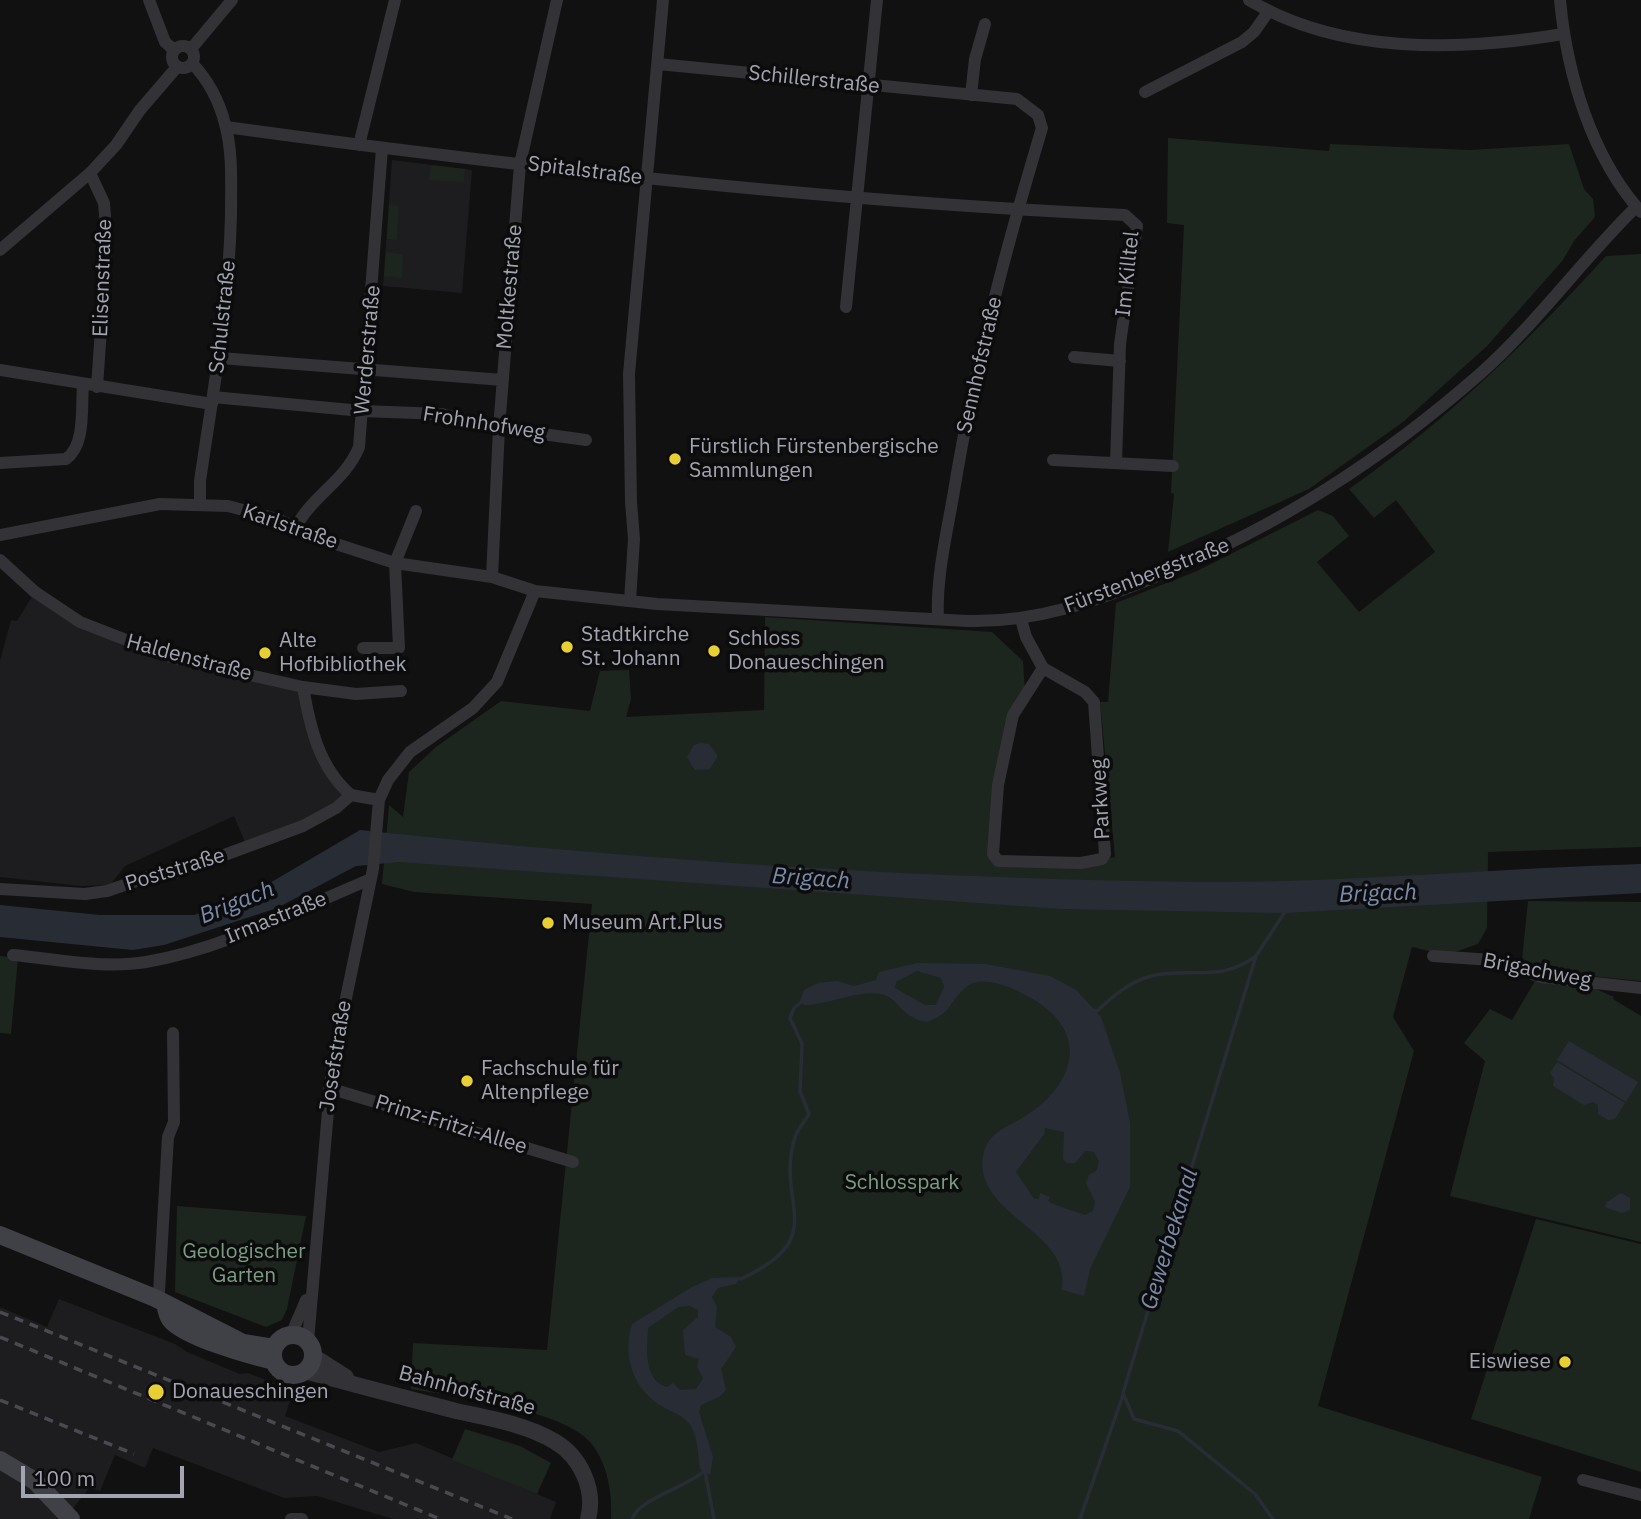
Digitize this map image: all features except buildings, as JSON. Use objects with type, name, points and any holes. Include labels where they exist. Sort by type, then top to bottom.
[{"type":"main road","points":[[0,1235],[160,1301],[243,1343],[274,1354],[288,1374],[304,1351],[281,1339],[274,1354]]},
{"type":"main road","points":[[0,1460],[35,1481],[71,1519]]},
{"type":"street","points":[[149,0],[165,42],[174,50]]},
{"type":"street","points":[[191,48],[232,0]]},
{"type":"street","points":[[359,145],[395,0]]},
{"type":"street","name":"Moltkestraße","points":[[492,577],[499,428],[520,164],[557,0]]},
{"type":"street","points":[[630,601],[633,524],[629,374],[663,0]]},
{"type":"street","points":[[846,307],[855,196],[877,0]]},
{"type":"street","points":[[1248,0],[1268,12],[1323,32],[1391,42],[1466,44],[1516,41],[1563,34]]},
{"type":"street","points":[[1560,0],[1563,34],[1595,140],[1612,173],[1638,209]]},
{"type":"street","points":[[1144,92],[1242,42],[1254,32],[1268,12]]},
{"type":"street","points":[[971,95],[975,59],[985,24]]},
{"type":"street","points":[[174,50],[182,46],[191,48]]},
{"type":"street","points":[[177,67],[186,68],[192,63],[194,55],[191,48]]},
{"type":"street","points":[[174,50],[172,59],[177,67]]},
{"type":"street","points":[[192,63],[213,90],[226,127]]},
{"type":"street","name":"Schillerstraße","points":[[658,64],[1017,99],[1038,116]]},
{"type":"street","points":[[0,250],[90,173],[116,145],[140,110],[177,67]]},
{"type":"street","name":"Sennhofstraße","points":[[938,619],[939,580],[980,351],[1017,210],[1042,128],[1038,116]]},
{"type":"street","name":"Spitalstraße","points":[[226,127],[645,178],[1017,210]]},
{"type":"street","name":"Schulstraße","points":[[200,505],[200,481],[220,358],[230,248],[231,185],[226,127]]},
{"type":"street","name":"Werderstraße","points":[[296,527],[306,508],[354,461],[359,447],[382,148]]},
{"type":"street","name":"Elisenstraße","points":[[90,173],[104,204],[107,242],[97,387]]},
{"type":"street","name":"Fürstenbergstraße","points":[[535,591],[575,592],[630,601],[1003,622],[1064,610],[1134,586],[1222,549],[1319,497],[1403,438],[1483,372],[1638,209]]},
{"type":"street","name":"Im Killtel","points":[[1017,210],[1125,215],[1133,219],[1136,234],[1120,361],[1116,463]]},
{"type":"street","points":[[220,358],[366,372],[503,380]]},
{"type":"street","points":[[1074,358],[1120,361]]},
{"type":"street","name":"Frohnhofweg","points":[[0,371],[97,387],[213,400],[442,414],[499,428],[586,440]]},
{"type":"street","points":[[0,463],[66,459],[74,453],[78,442],[83,385]]},
{"type":"street","points":[[1053,460],[1173,466]]},
{"type":"street","name":"Karlstraße","points":[[0,535],[160,504],[228,506],[395,563],[492,577],[535,591]]},
{"type":"street","points":[[363,648],[399,648],[395,563],[416,511]]},
{"type":"street","name":"Haldenstraße","points":[[0,560],[55,607],[80,622],[127,642],[182,660],[303,687],[356,694],[401,691]]},
{"type":"street","points":[[303,687],[315,740],[335,779],[351,796],[379,800],[388,780],[410,752],[481,701],[498,682],[535,591]]},
{"type":"street","points":[[1021,619],[1026,637],[1043,668]]},
{"type":"street","name":"Parkweg","points":[[1043,668],[1086,692],[1094,702],[1101,775],[1105,854],[1102,859],[1081,863],[998,861],[993,854],[998,785],[1013,715],[1043,668]]},
{"type":"street","name":"Poststraße","points":[[0,889],[85,894],[107,891],[148,877],[170,876],[303,826],[337,808],[351,796]]},
{"type":"street","name":"Josefstraße","points":[[304,1351],[329,1088],[338,1028],[372,874],[379,800]]},
{"type":"street","name":"Irmastraße","points":[[13,955],[107,963],[145,962],[244,933],[372,874]]},
{"type":"street","name":"Brigachweg","points":[[1433,956],[1492,960],[1541,977],[1641,988]]},
{"type":"street","points":[[160,1301],[168,1138],[173,1122],[173,1033]]},
{"type":"street","name":"Prinz-Fritzi-Allee","points":[[329,1088],[573,1162]]},
{"type":"street","name":"Bahnhofstraße","points":[[304,1351],[360,1386],[501,1421],[553,1440],[570,1453],[581,1469],[590,1495],[588,1519]]},
{"type":"street","points":[[1583,1480],[1641,1495]]},
{"type":"street","points":[[291,1519],[302,1519]]},
{"type":"shaded area","points":[[392,160],[472,170],[462,293],[383,286]]},
{"type":"shaded area","points":[[35,592],[127,642],[303,687],[309,721],[347,792],[315,817],[245,842],[234,816],[125,866],[110,885],[81,886],[0,877],[0,661],[11,620],[17,621]]},
{"type":"shaded area","points":[[59,1299],[175,1344],[187,1352],[240,1374],[248,1373],[293,1391],[285,1416],[379,1452],[416,1443],[556,1502],[550,1519],[393,1519],[317,1496],[284,1498],[153,1448],[145,1468],[115,1455],[100,1491],[89,1488],[65,1519],[0,1519],[0,1307],[47,1327]]},
{"type":"green space","points":[[1168,138],[1329,151],[1330,144],[1470,150],[1569,144],[1584,189],[1593,199],[1595,217],[1574,241],[1563,260],[1487,346],[1403,422],[1309,489],[1168,552],[1174,494],[1171,493],[1184,225],[1167,223]]},
{"type":"green space","points":[[431,165],[465,169],[464,182],[429,180]]},
{"type":"green space","points":[[389,205],[399,206],[397,240],[387,239]]},
{"type":"green space","points":[[386,252],[403,254],[402,278],[384,276]]},
{"type":"green space","name":"Schlosspark","points":[[1641,254],[1641,847],[1488,852],[1487,928],[1478,944],[1446,955],[1412,947],[1393,1017],[1414,1051],[1318,1406],[1542,1477],[1529,1519],[611,1519],[610,1489],[605,1469],[590,1442],[576,1431],[556,1421],[506,1406],[411,1389],[413,1343],[547,1350],[592,904],[414,892],[382,884],[389,805],[403,817],[409,772],[436,747],[501,701],[590,711],[600,671],[629,670],[631,699],[626,717],[764,710],[765,617],[992,632],[1023,661],[1025,693],[1013,715],[993,854],[1081,863],[1115,857],[1100,702],[1108,702],[1116,603],[1197,571],[1318,510],[1333,516],[1349,536],[1317,562],[1359,612],[1435,552],[1396,500],[1374,518],[1349,489],[1419,437],[1484,380],[1546,320],[1606,256]]},
{"type":"green space","points":[[1528,901],[1641,902],[1641,981],[1521,969]]},
{"type":"green space","points":[[0,956],[18,958],[11,1034],[0,1033]]},
{"type":"green space","points":[[1535,981],[1596,989],[1614,997],[1613,999],[1641,1016],[1641,1242],[1450,1196],[1485,1061],[1464,1043],[1490,1009],[1512,1020]]},
{"type":"green space","name":"Geologischer Garten","points":[[177,1206],[306,1216],[287,1309],[282,1320],[266,1327],[175,1292]]},
{"type":"green space","name":"Eiswiese","points":[[1536,1219],[1641,1244],[1641,1472],[1471,1419]]},
{"type":"green space","points":[[465,1429],[520,1446],[551,1463],[537,1494],[452,1460]]},
{"type":"water","points":[[709,744],[718,756],[710,769],[695,770],[687,757],[694,745]]},
{"type":"water","name":"Brigach","points":[[360,830],[675,859],[886,872],[1098,880],[1258,882],[1641,864],[1641,893],[1285,913],[1063,909],[399,862],[356,866],[277,908],[164,945],[133,950],[0,937],[0,905],[100,915],[194,915],[246,897]]},
{"type":"water","points":[[917,963],[985,964],[1050,976],[1076,990],[1101,1017],[1120,1073],[1130,1122],[1130,1187],[1090,1269],[1084,1296],[1062,1290],[1062,1271],[1055,1255],[1044,1241],[1001,1203],[990,1189],[982,1168],[984,1152],[993,1137],[1040,1106],[1063,1078],[1069,1063],[1070,1048],[1065,1032],[1055,1017],[1039,1003],[1013,989],[992,982],[973,983],[960,993],[941,1015],[927,1022],[911,1016],[892,999],[881,994],[862,994],[804,1005],[800,1001],[804,990],[818,983],[837,981],[854,986],[876,980],[879,972]],"holes":[[[917,971],[941,978],[944,987],[936,1005],[925,1005],[895,988],[896,982]],[[1045,1128],[1064,1132],[1063,1159],[1067,1163],[1075,1163],[1085,1151],[1094,1152],[1099,1161],[1097,1170],[1089,1175],[1086,1183],[1095,1202],[1093,1211],[1085,1215],[1067,1209],[1048,1201],[1050,1197],[1040,1193],[1039,1199],[1034,1199],[1016,1172],[1044,1134]]]},
{"type":"water","points":[[1569,1041],[1638,1082],[1626,1102],[1557,1060]]},
{"type":"water","points":[[1557,1062],[1625,1103],[1615,1119],[1608,1120],[1598,1114],[1598,1105],[1593,1102],[1584,1105],[1553,1086],[1554,1078],[1550,1073]]},
{"type":"water","points":[[1621,1193],[1630,1198],[1630,1210],[1622,1213],[1605,1207],[1607,1202]]},
{"type":"water","points":[[741,1277],[736,1284],[718,1288],[712,1297],[717,1307],[715,1327],[731,1337],[736,1347],[721,1369],[726,1390],[719,1397],[701,1405],[699,1412],[713,1457],[710,1475],[700,1469],[691,1426],[645,1392],[633,1372],[628,1348],[632,1324],[692,1287],[712,1278]],"holes":[[[690,1306],[698,1310],[698,1317],[683,1330],[685,1355],[699,1359],[697,1367],[703,1378],[696,1389],[680,1390],[673,1383],[667,1387],[659,1384],[650,1371],[648,1362],[648,1328],[678,1307]]]},
{"type":"waterway","name":"Gewerbekanal","points":[[1273,1519],[1255,1494],[1178,1431],[1134,1419],[1123,1393],[1256,956],[1286,910]]},
{"type":"waterway","points":[[1093,1010],[1097,1011],[1122,990],[1151,976],[1218,972],[1243,964],[1256,956]]},
{"type":"waterway","points":[[741,1279],[769,1263],[785,1248],[793,1233],[795,1217],[790,1161],[795,1137],[809,1114],[800,1091],[802,1044],[790,1018],[794,1008],[804,1000]]},
{"type":"waterway","points":[[1080,1519],[1123,1395]]},
{"type":"waterway","points":[[704,1466],[714,1519]]},
{"type":"waterway","points":[[632,1519],[644,1505],[704,1471]]},
{"type":"railway","points":[[0,1312],[512,1519]]},
{"type":"railway","points":[[0,1337],[440,1519]]},
{"type":"railway","points":[[0,1400],[134,1454]]},
{"type":"place","name":"Fürstlich Fürstenbergische Sammlungen","points":[[675,459]]},
{"type":"place","name":"Stadtkirche St. Johann","points":[[567,647]]},
{"type":"place","name":"Schloss Donaueschingen","points":[[714,651]]},
{"type":"place","name":"Alte Hofbibliothek","points":[[265,653]]},
{"type":"place","name":"Museum Art.Plus","points":[[548,923]]},
{"type":"place","name":"Fachschule für Altenpflege","points":[[467,1081]]},
{"type":"place","name":"Eiswiese","points":[[1565,1362]]},
{"type":"place","name":"Donaueschingen","points":[[156,1392]]}]
